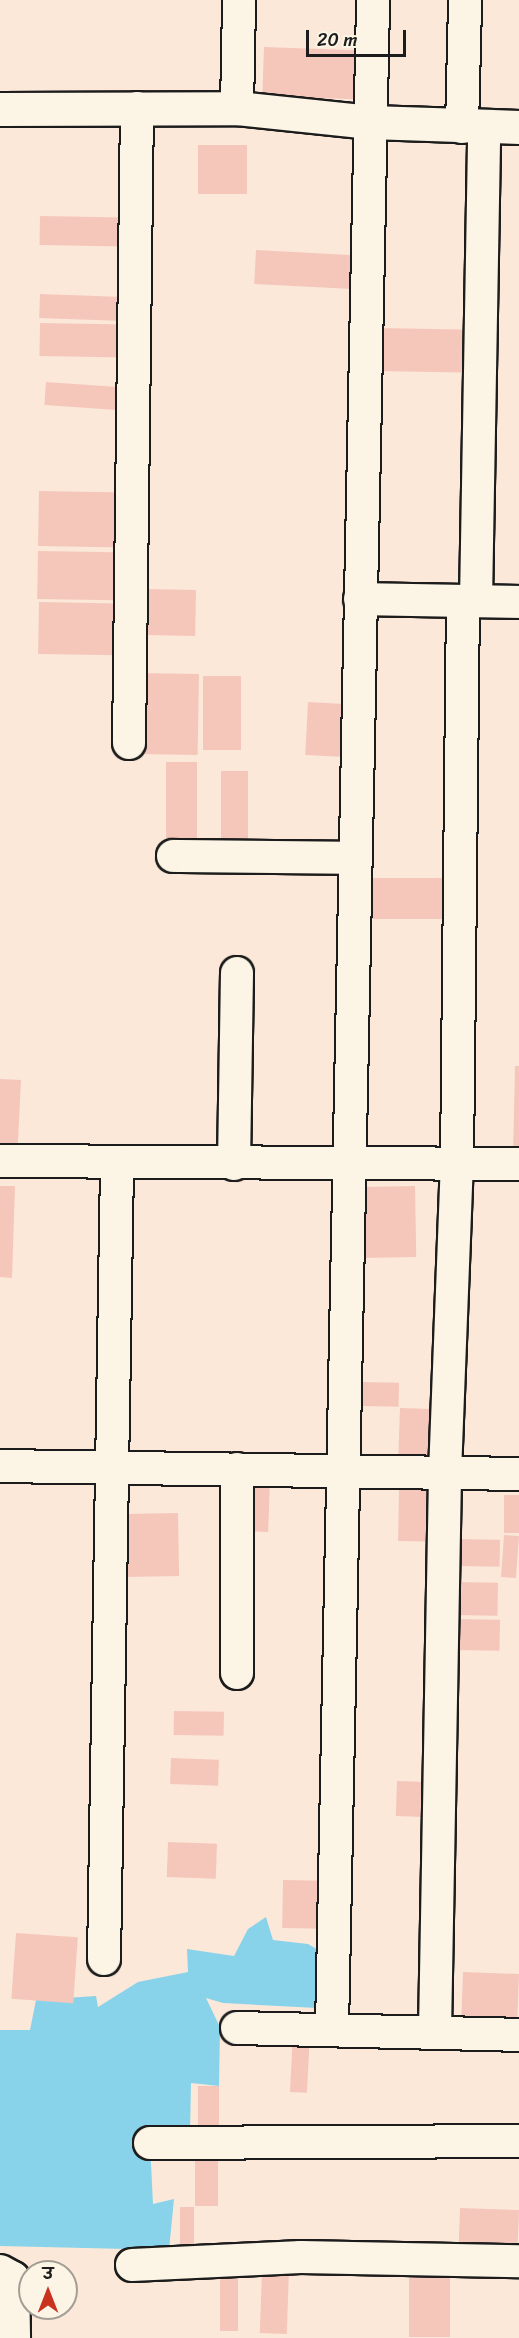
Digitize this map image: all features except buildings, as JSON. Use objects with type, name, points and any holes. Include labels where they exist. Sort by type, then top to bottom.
[{"type":"street","points":[[237,108],[239,0]]},
{"type":"street","points":[[332,2028],[346,1471],[352,858],[373,0]]},
{"type":"street","points":[[435,2031],[445,1473],[456,1162],[470,601],[473,127],[465,0]]},
{"type":"street","points":[[129,743],[137,108]]},
{"type":"street","points":[[0,109],[237,108],[370,122],[519,127]]},
{"type":"street","points":[[360,599],[519,602]]},
{"type":"street","points":[[173,856],[352,858]]},
{"type":"street","points":[[234,1164],[237,973]]},
{"type":"street","points":[[0,1161],[234,1164],[350,1160],[519,1164]]},
{"type":"street","points":[[104,1959],[110,1467],[117,1163]]},
{"type":"street","points":[[0,1466],[519,1474]]},
{"type":"street","points":[[237,1469],[237,1673]]},
{"type":"street","points":[[237,2028],[332,2028],[519,2035]]},
{"type":"street","points":[[150,2143],[519,2141]]},
{"type":"street","points":[[132,2265],[301,2257],[519,2260]]},
{"type":"street","points":[[0,2271],[14,2278],[14,2338]]},
{"type":"water","points":[[266,1917],[273,1940],[308,1944],[324,1953],[317,2008],[223,2003],[206,1998],[220,2027],[219,2086],[191,2083],[190,2133],[150,2143],[153,2204],[174,2199],[169,2250],[0,2246],[0,2030],[30,2030],[36,2000],[96,1996],[98,2007],[138,1982],[188,1972],[187,1949],[234,1956],[248,1929]]}]
